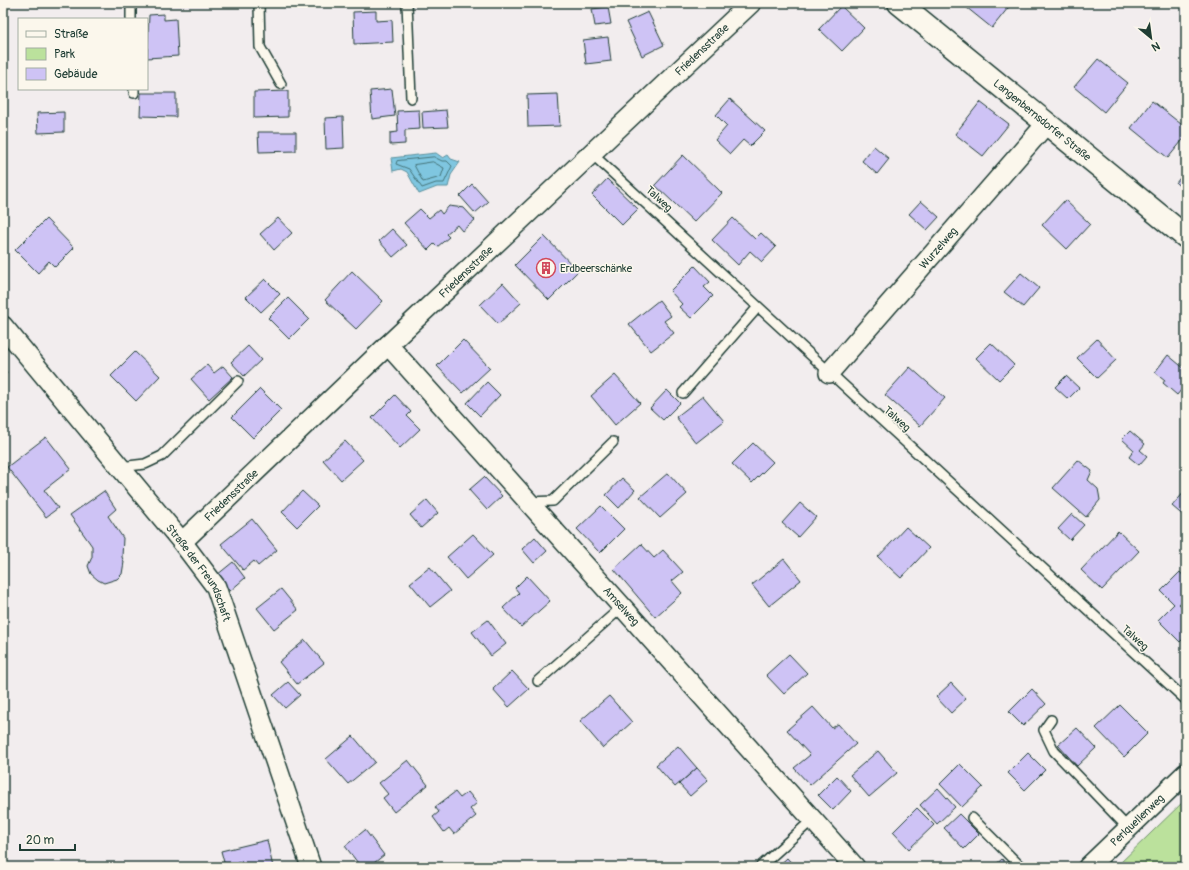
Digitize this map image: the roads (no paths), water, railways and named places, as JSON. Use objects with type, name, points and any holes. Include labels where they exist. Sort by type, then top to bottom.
[{"type":"street","name":"Friedensstraße","points":[[182,542],[388,345],[752,3]]},
{"type":"street","name":"Langenbernsdorfer Straße","points":[[899,3],[1186,237]]},
{"type":"street","name":"Wurzelweg","points":[[829,373],[1047,123]]},
{"type":"street","name":"Straße der Freundschaft","points":[[3,326],[182,542],[216,587],[311,867]]},
{"type":"street","name":"Amselweg","points":[[388,345],[855,867]]},
{"type":"street","name":"Perlquellenweg","points":[[1088,867],[1186,773]]},
{"type":"lane","points":[[131,3],[131,18]]},
{"type":"lane","points":[[259,3],[260,47],[281,84]]},
{"type":"lane","points":[[407,3],[411,98]]},
{"type":"lane","name":"Talweg","points":[[592,154],[1186,700]]},
{"type":"lane","points":[[683,392],[758,308]]},
{"type":"lane","points":[[120,467],[145,464],[162,456],[238,381]]},
{"type":"lane","points":[[528,502],[553,501],[613,442]]},
{"type":"lane","points":[[538,682],[622,607]]},
{"type":"lane","points":[[1051,720],[1044,730],[1054,751],[1128,828]]},
{"type":"lane","points":[[972,818],[1021,867]]},
{"type":"lane","points":[[760,867],[812,820]]},
{"type":"water","points":[[436,153],[443,158],[448,155],[451,159],[460,162],[451,175],[448,187],[437,187],[419,194],[407,172],[401,169],[393,171],[391,158]]},
{"type":"place","name":"Erdbeerschänke","points":[[546,268]]}]
